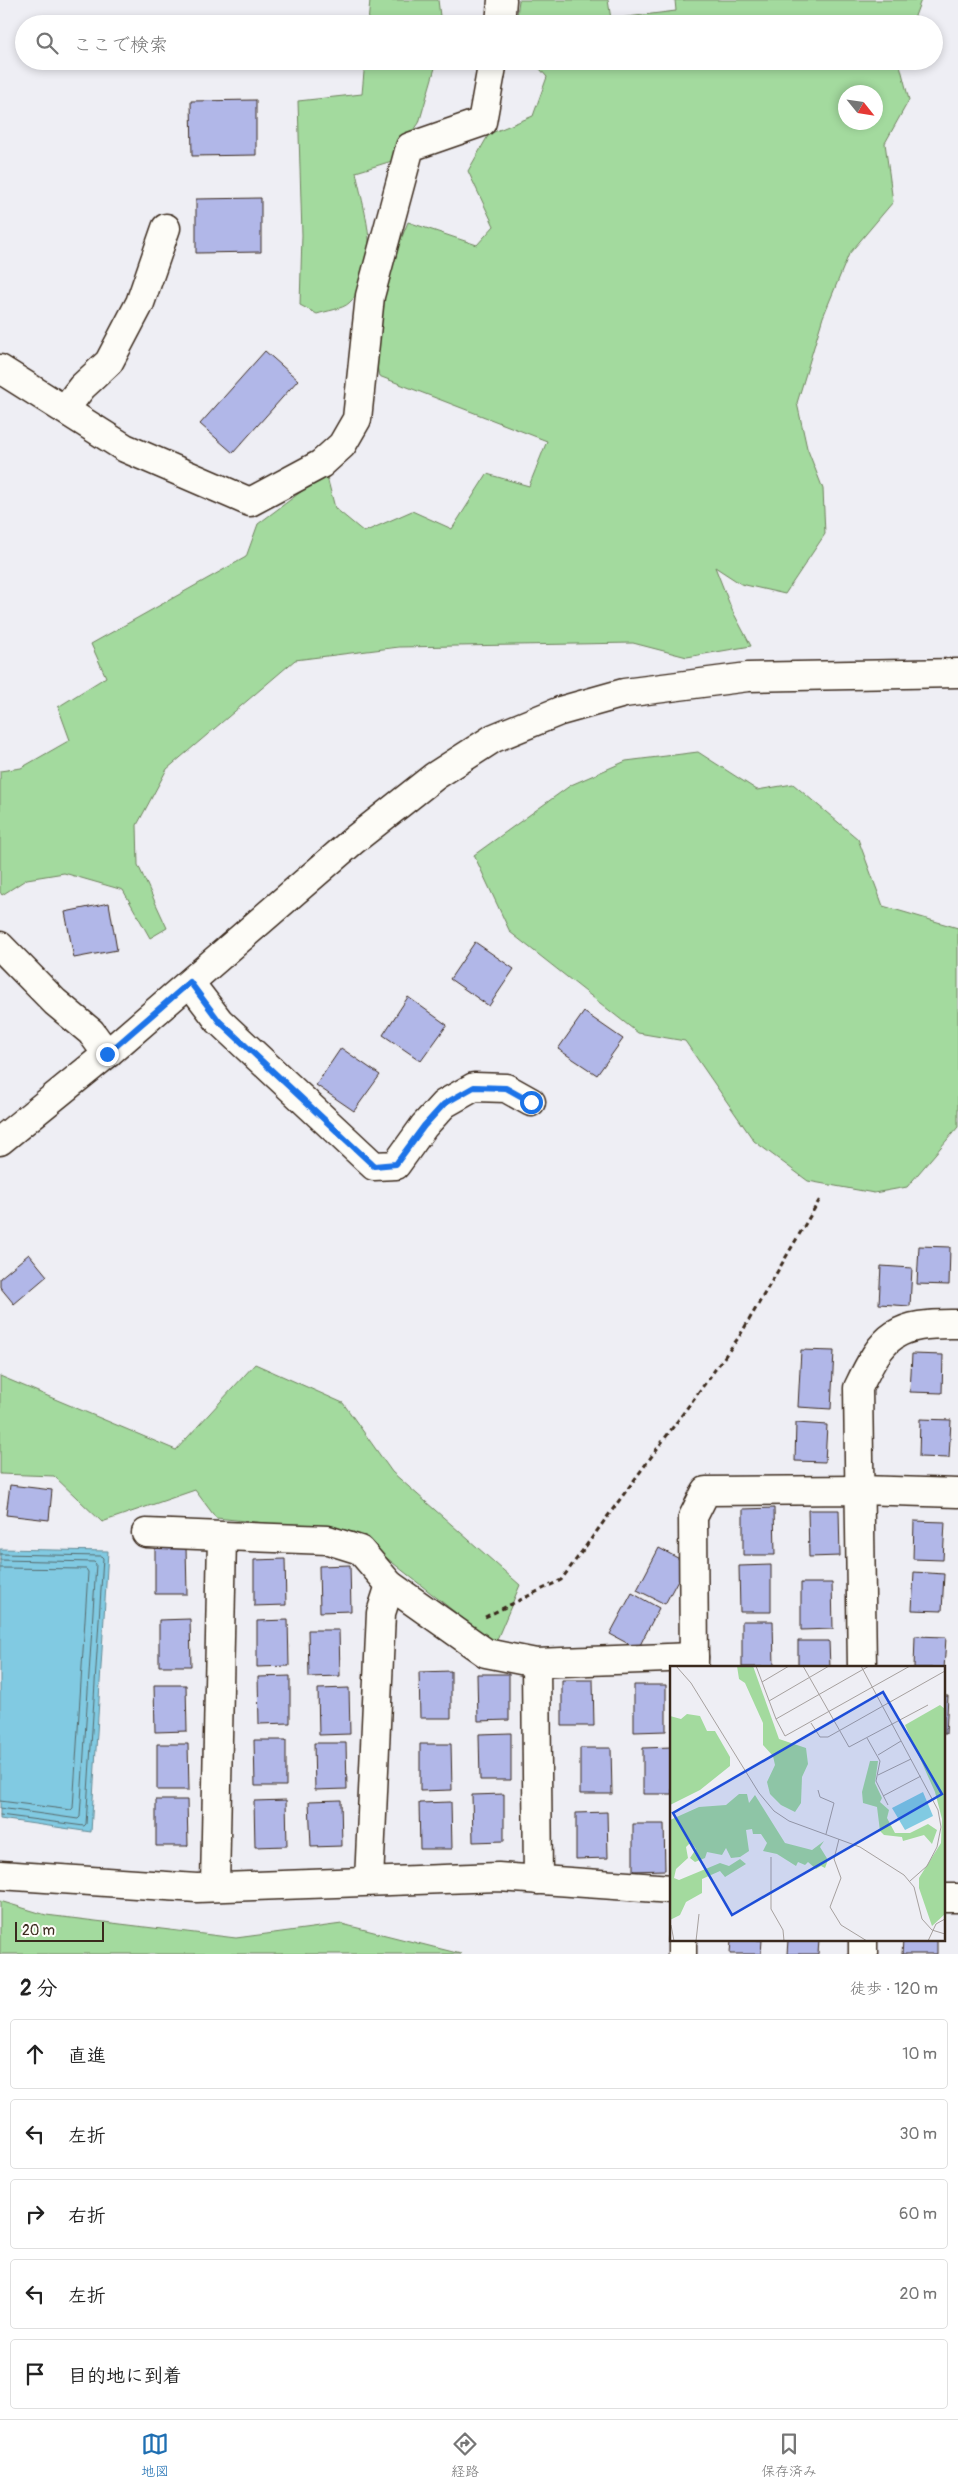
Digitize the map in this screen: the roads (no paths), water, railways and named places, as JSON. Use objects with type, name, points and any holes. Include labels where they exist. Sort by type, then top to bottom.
[{"type":"street","points":[[501,15],[502,0]]},
{"type":"street","points":[[0,369],[125,448],[250,502],[322,464],[342,445],[357,418],[370,296],[410,147],[482,122],[491,70]]},
{"type":"street","points":[[64,409],[82,387],[108,362],[140,303],[166,228]]},
{"type":"street","points":[[0,1141],[107,1054],[354,840],[435,776],[494,738],[560,711],[624,693],[748,677],[958,673]]},
{"type":"street","points":[[0,946],[55,1002],[91,1032],[107,1054]]},
{"type":"street","points":[[190,982],[219,1021],[374,1166],[396,1164],[424,1126],[444,1104],[474,1087],[506,1088],[531,1102]]},
{"type":"street","points":[[862,1666],[858,1388],[873,1356],[892,1334],[928,1324],[958,1324]]},
{"type":"street","points":[[146,1533],[328,1540],[360,1550],[390,1585],[486,1653],[536,1663],[694,1662],[693,1517],[706,1491],[860,1490],[958,1493]]},
{"type":"street","points":[[214,1886],[222,1536]]},
{"type":"street","points":[[369,1881],[381,1613],[390,1585]]},
{"type":"street","points":[[536,1663],[538,1880]]},
{"type":"street","points":[[0,1875],[198,1888],[498,1877],[670,1889]]},
{"type":"water","points":[[0,1549],[108,1551],[91,1832],[0,1819]]}]
